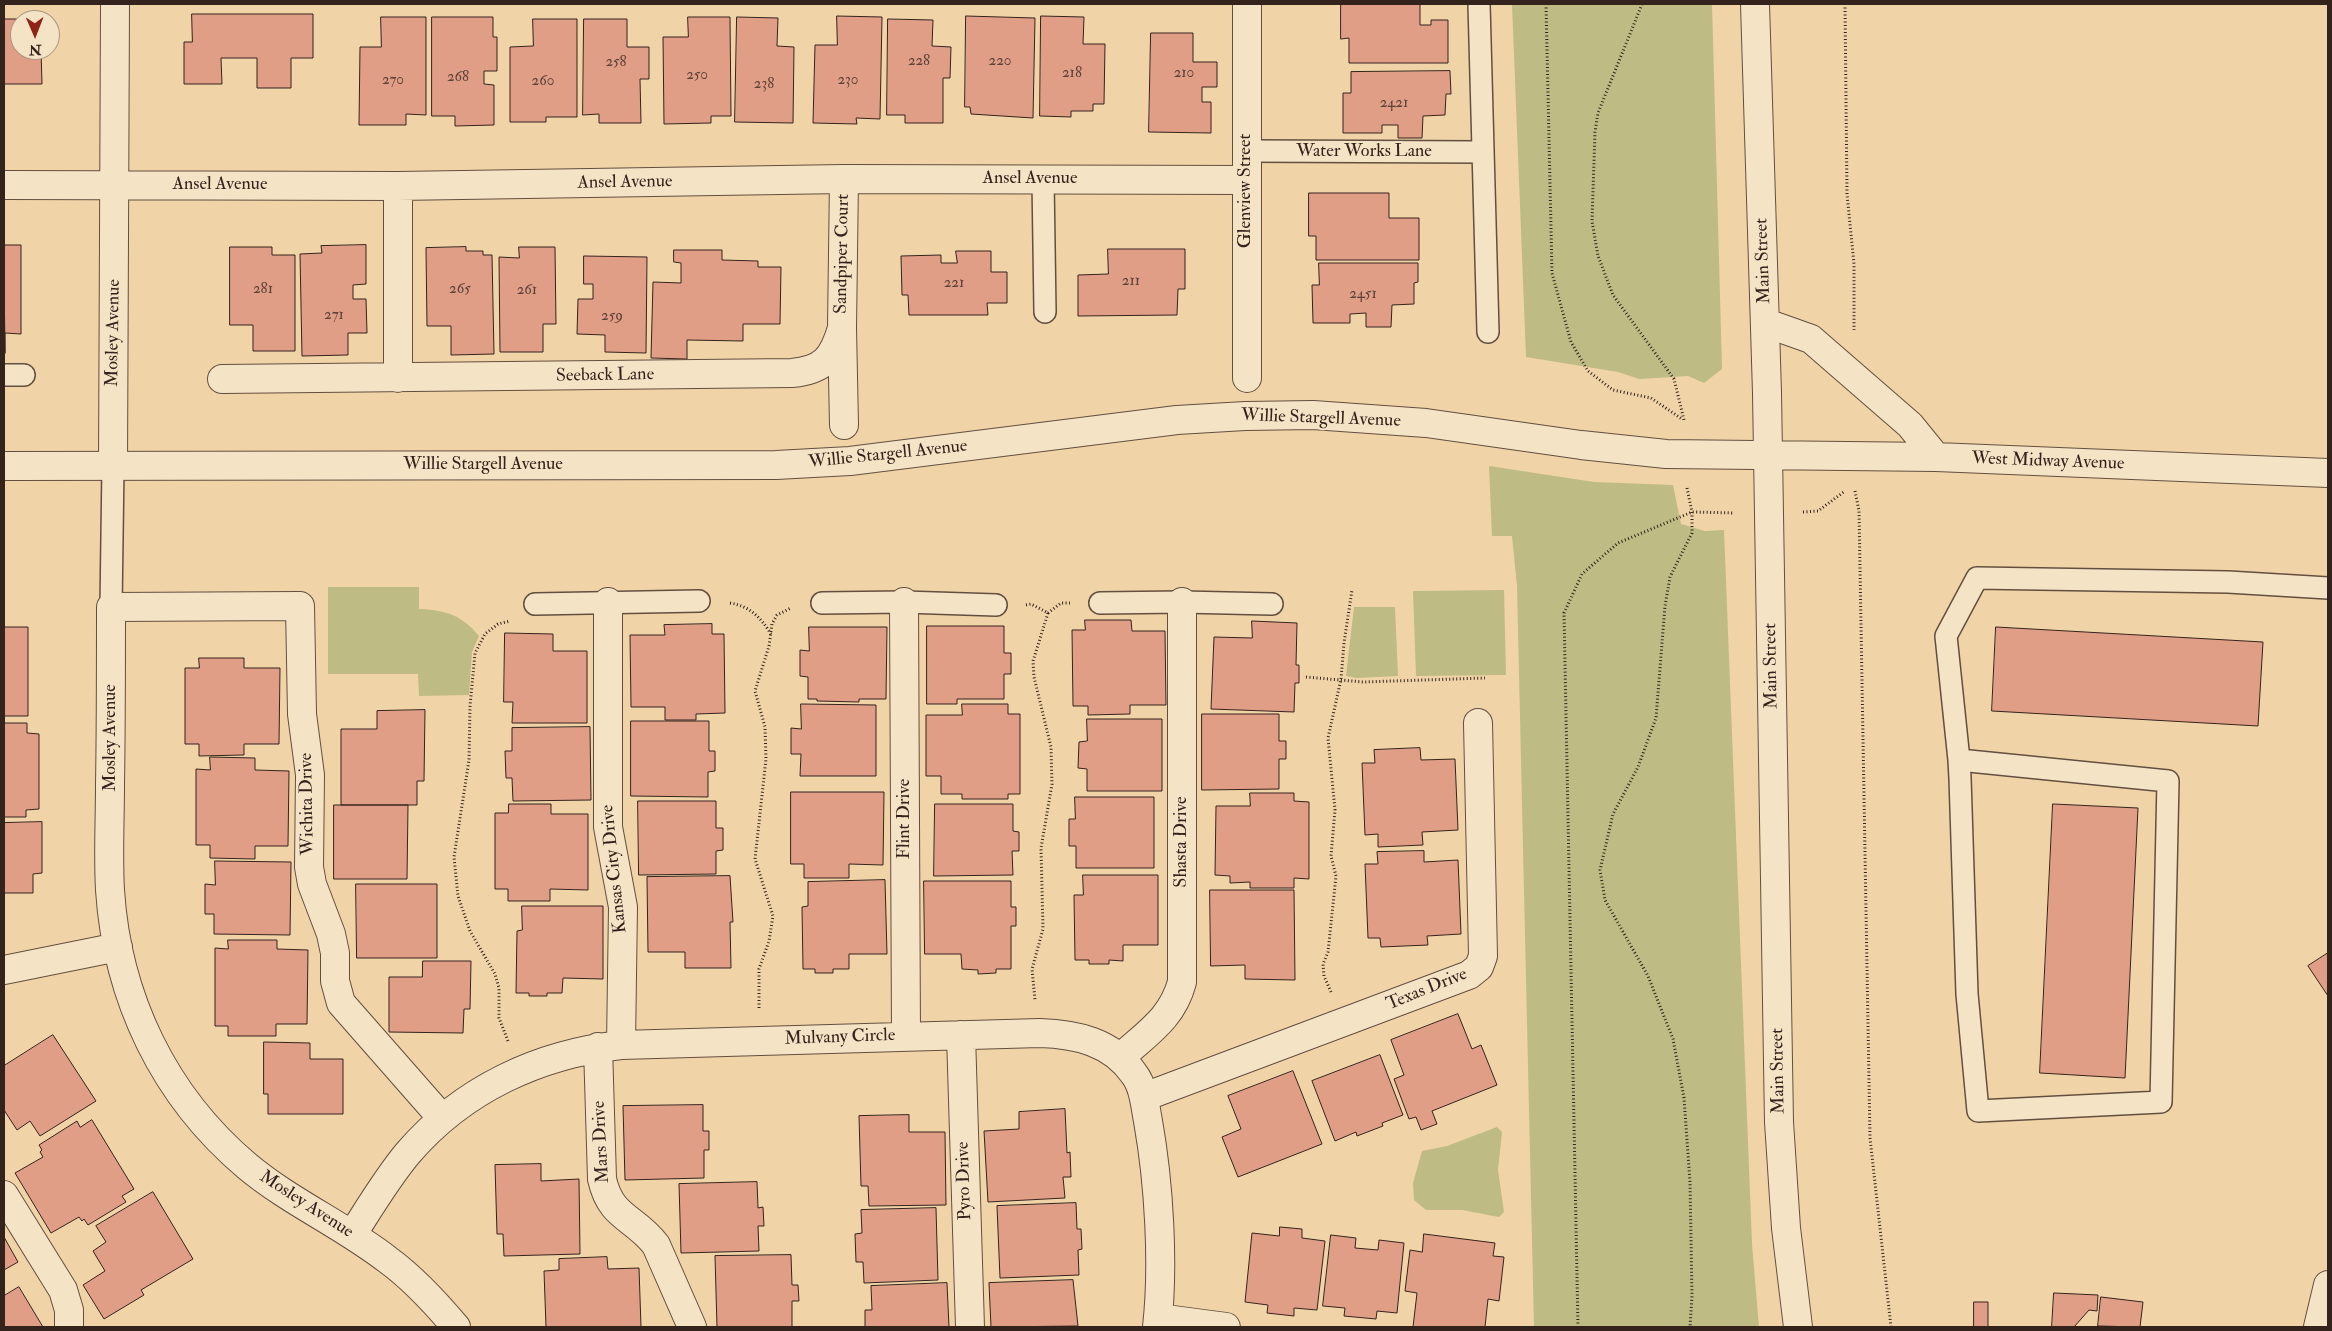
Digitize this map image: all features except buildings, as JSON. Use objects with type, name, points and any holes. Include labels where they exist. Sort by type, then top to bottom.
[{"type":"street","name":"Mosley Avenue","points":[[112,466],[115,4]]},
{"type":"street","name":"Glenview Street","points":[[1246,378],[1247,4]]},
{"type":"street","name":"Main Street","points":[[1756,4],[1766,324],[1779,1122],[1786,1228],[1798,1327]]},
{"type":"street","name":"Ansel Avenue","points":[[4,185],[398,186],[844,179],[1247,180]]},
{"type":"street","name":"Sandpiper Court","points":[[844,179],[842,328],[844,425]]},
{"type":"street","points":[[398,186],[398,378]]},
{"type":"street","points":[[1766,324],[1810,339],[1910,425],[1936,457]]},
{"type":"street","name":"Sandpiper Court","points":[[811,371],[828,360],[837,346],[842,328]]},
{"type":"street","name":"Seeback Lane","points":[[222,379],[792,373],[811,371]]},
{"type":"street","name":"Willie Stargell Avenue","points":[[4,466],[776,465],[850,461],[1177,420],[1303,415],[1426,423],[1581,445],[1666,454],[1768,457]]},
{"type":"street","name":"West Midway Avenue","points":[[1768,457],[1936,457],[2328,473]]},
{"type":"street","name":"Kansas City Drive","points":[[608,602],[608,827],[623,907],[610,1046]]},
{"type":"street","name":"Flint Drive","points":[[904,602],[906,1036]]},
{"type":"street","name":"Shasta Drive","points":[[1120,1058],[1168,1015],[1178,999],[1182,982],[1182,602]]},
{"type":"street","name":"Wichita Drive","points":[[111,607],[300,606],[302,714],[310,775],[309,868],[312,884],[331,934],[335,953],[335,981],[339,996],[354,1018],[442,1118]]},
{"type":"street","name":"Mosley Avenue","points":[[111,607],[110,890],[118,947],[132,1005],[157,1058],[186,1103],[221,1144],[269,1185],[352,1235],[388,1260],[425,1290],[456,1327]]},
{"type":"street","name":"Texas Drive","points":[[1144,1097],[1469,975],[1479,967],[1483,956],[1478,723]]},
{"type":"street","points":[[4,970],[118,947]]},
{"type":"street","name":"Mulvany Circle","points":[[352,1235],[378,1193],[408,1153],[442,1118],[486,1086],[538,1062],[610,1046],[906,1036],[1069,1034],[1095,1042],[1120,1058],[1135,1075],[1144,1097],[1153,1150],[1158,1202],[1157,1323]]},
{"type":"street","name":"Pyro Drive","points":[[961,1035],[970,1327]]},
{"type":"street","name":"Mars Drive","points":[[610,1046],[602,1179],[606,1196],[618,1212],[648,1234],[656,1245],[692,1327]]},
{"type":"street","points":[[4,1195],[63,1290],[69,1310],[69,1327]]},
{"type":"street","points":[[2318,1327],[2328,1285]]},
{"type":"street","points":[[1157,1323],[1226,1327]]},
{"type":"lane","points":[[1479,4],[1488,332]]},
{"type":"lane","name":"Water Works Lane","points":[[1246,151],[1482,152]]},
{"type":"lane","points":[[1043,179],[1044,312]]},
{"type":"lane","name":"Mosley Avenue","points":[[111,607],[112,466]]},
{"type":"lane","points":[[1958,760],[2168,781],[2161,1102],[1978,1111],[1967,994],[1958,760],[1946,636],[1977,578],[2228,582],[2328,588]]},
{"type":"lane","points":[[535,604],[699,601]]},
{"type":"lane","points":[[822,604],[904,602],[996,605]]},
{"type":"lane","points":[[1100,603],[1272,604]]},
{"type":"path","points":[[1546,4],[1552,273],[1571,342],[1588,371],[1613,390],[1651,398],[1685,421],[1674,379],[1612,295],[1598,256],[1592,221],[1595,132],[1598,113],[1642,4]]},
{"type":"path","points":[[1844,4],[1847,194],[1854,264],[1854,378]]},
{"type":"path","points":[[1854,485],[1859,511],[1870,1138],[1891,1327]]},
{"type":"path","points":[[1688,490],[1692,512],[1692,533],[1670,577],[1665,606],[1656,718],[1638,767],[1613,814],[1600,870],[1605,900],[1648,976],[1673,1038],[1684,1098],[1690,1182],[1692,1296],[1690,1327]]},
{"type":"path","points":[[1578,1327],[1564,613],[1582,574],[1618,542],[1692,512]]},
{"type":"path","points":[[1344,1022],[1324,976],[1323,964],[1328,952],[1336,876],[1331,856],[1334,810],[1328,738],[1341,679],[1352,590]]},
{"type":"path","points":[[699,601],[736,604],[750,610],[761,619],[771,634]]},
{"type":"path","points":[[525,1068],[503,1030],[500,1018],[499,988],[495,974],[470,931],[458,896],[454,857],[469,760],[470,706],[477,647],[485,634],[498,624],[527,618],[535,604]]},
{"type":"path","points":[[762,1041],[757,983],[759,970],[769,941],[773,916],[755,859],[754,847],[766,760],[765,727],[755,691],[772,624],[777,615],[798,605],[822,604]]},
{"type":"path","points":[[996,605],[1032,604],[1048,613],[1033,661],[1034,677],[1051,747],[1052,784],[1042,848],[1043,928],[1032,969],[1040,1033]]},
{"type":"path","points":[[1306,677],[1364,682],[1485,678]]},
{"type":"shaded area","points":[[1512,4],[1712,4],[1722,369],[1704,383],[1688,376],[1639,379],[1618,372],[1526,357]]},
{"type":"shaded area","points":[[1489,466],[1594,482],[1673,485],[1681,524],[1705,531],[1724,530],[1752,1244],[1759,1327],[1534,1327],[1517,586],[1512,536],[1492,536]]},
{"type":"shaded area","points":[[328,587],[419,587],[419,609],[445,612],[466,623],[479,636],[472,652],[469,695],[419,696],[418,674],[328,674]]},
{"type":"shaded area","points":[[1504,590],[1506,675],[1416,676],[1413,591]]},
{"type":"shaded area","points":[[1354,607],[1395,607],[1398,676],[1357,678],[1346,676]]},
{"type":"shaded area","points":[[1497,1127],[1502,1132],[1498,1170],[1504,1212],[1499,1217],[1462,1210],[1426,1210],[1414,1200],[1413,1183],[1422,1151],[1447,1146]]}]
